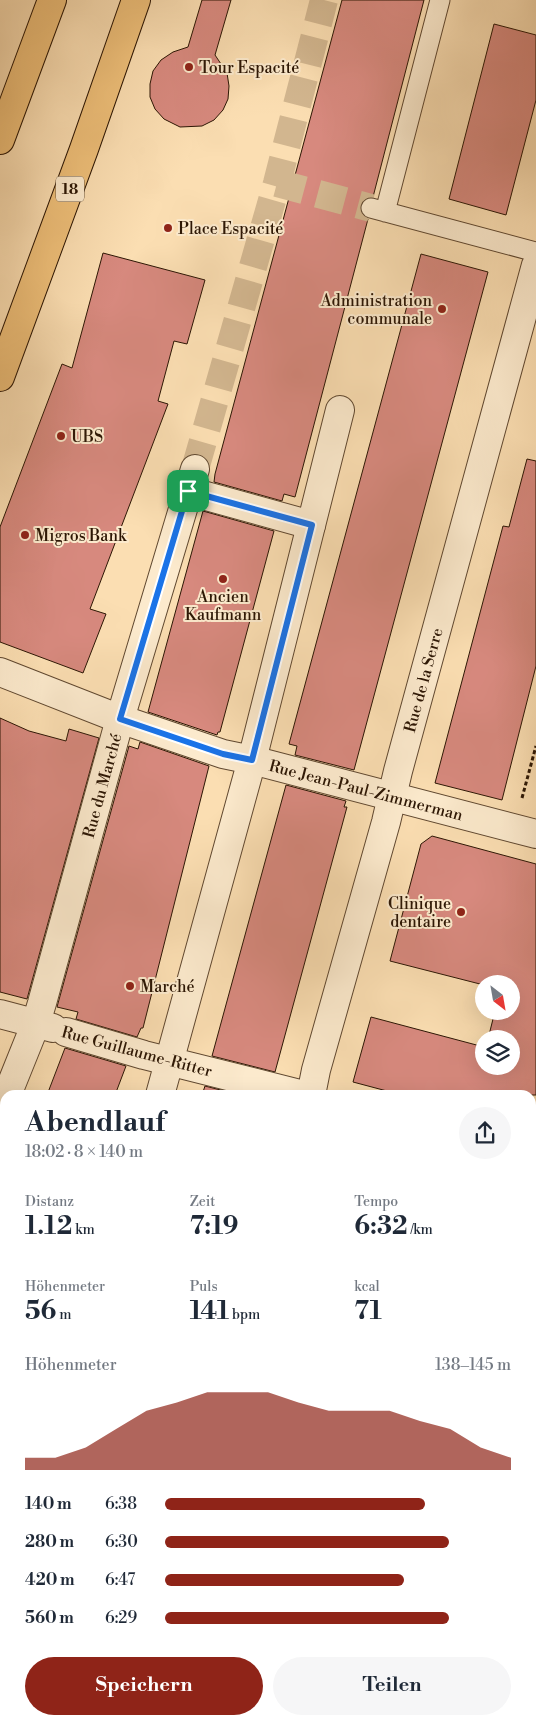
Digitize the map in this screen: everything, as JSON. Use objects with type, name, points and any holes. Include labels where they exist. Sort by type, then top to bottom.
[{"type":"main road","points":[[0,140],[52,0]]},
{"type":"main road","name":"18","points":[[0,377],[84,149],[136,0]]},
{"type":"street","name":"Rue de la Serre","points":[[312,1090],[536,265]]},
{"type":"street","points":[[161,1090],[252,760],[340,410]]},
{"type":"street","name":"Rue du Marché","points":[[9,1090],[36,1023],[120,719],[191,480],[312,525]]},
{"type":"street","name":"Rue Jean-Paul-Zimmerman","points":[[0,672],[120,719],[223,754],[392,795],[536,834]]},
{"type":"street","name":"Rue Guillaume-Ritter","points":[[0,1014],[144,1055],[284,1090]]},
{"type":"lane","points":[[440,0],[378,210],[536,252]]},
{"type":"path","points":[[521,801],[536,746]]},
{"type":"building","name":"Tour Espacité","points":[[202,0],[231,0],[215,55],[227,73],[228,99],[223,110],[214,120],[202,126],[180,127],[164,119],[155,109],[150,97],[150,84],[153,71],[161,60],[173,52],[188,47]]},
{"type":"building","points":[[342,0],[424,0],[373,197],[363,200],[360,206],[363,216],[368,219],[295,497],[284,494],[282,501],[214,482]]},
{"type":"building","points":[[494,24],[536,35],[536,100],[506,215],[449,199]]},
{"type":"building","points":[[103,253],[205,280],[187,344],[174,341],[158,401],[168,404],[90,609],[106,614],[83,673],[0,642],[0,527],[62,364],[72,368]]},
{"type":"building","points":[[421,254],[488,272],[354,770],[295,755],[297,746],[289,744]]},
{"type":"building","points":[[527,459],[536,461],[536,666],[502,800],[435,783],[503,526],[509,527]]},
{"type":"building","points":[[203,511],[274,531],[220,732],[217,735],[148,712]]},
{"type":"building","points":[[0,718],[29,731],[66,741],[69,729],[99,738],[27,999],[0,992]]},
{"type":"building","points":[[140,742],[209,766],[143,1028],[141,1028],[137,1037],[76,1019],[78,1012],[57,1007],[129,746],[138,749]]},
{"type":"building","points":[[286,785],[346,801],[344,807],[347,807],[275,1072],[212,1056]]},
{"type":"building","points":[[432,836],[536,864],[536,1090],[383,1090],[353,1082],[371,1017],[475,1045],[475,1075],[520,1075],[520,1030],[490,1030],[493,1020],[520,1020],[520,975],[475,975],[475,983],[390,961],[421,844]]},
{"type":"building","points":[[65,1048],[126,1066],[117,1090],[49,1090]]},
{"type":"building","points":[[205,1086],[221,1090],[204,1090]]},
{"type":"tunnel","points":[[195,469],[277,183],[324,0]]},
{"type":"tunnel","points":[[277,183],[371,208]]},
{"type":"place","name":"Tour Espacité","points":[[189,67]]},
{"type":"place","name":"Place Espacité","points":[[168,228]]},
{"type":"place","name":"Administration communale","points":[[442,309]]},
{"type":"place","name":"UBS","points":[[61,436]]},
{"type":"place","name":"Migros Bank","points":[[25,535]]},
{"type":"place","name":"Ancien Kaufmann","points":[[223,579]]},
{"type":"place","name":"Clinique dentaire","points":[[461,912]]},
{"type":"place","name":"Marché","points":[[130,986]]},
{"type":"route","points":[[188,491],[312,525],[252,760],[223,754],[120,719],[188,491]]}]
